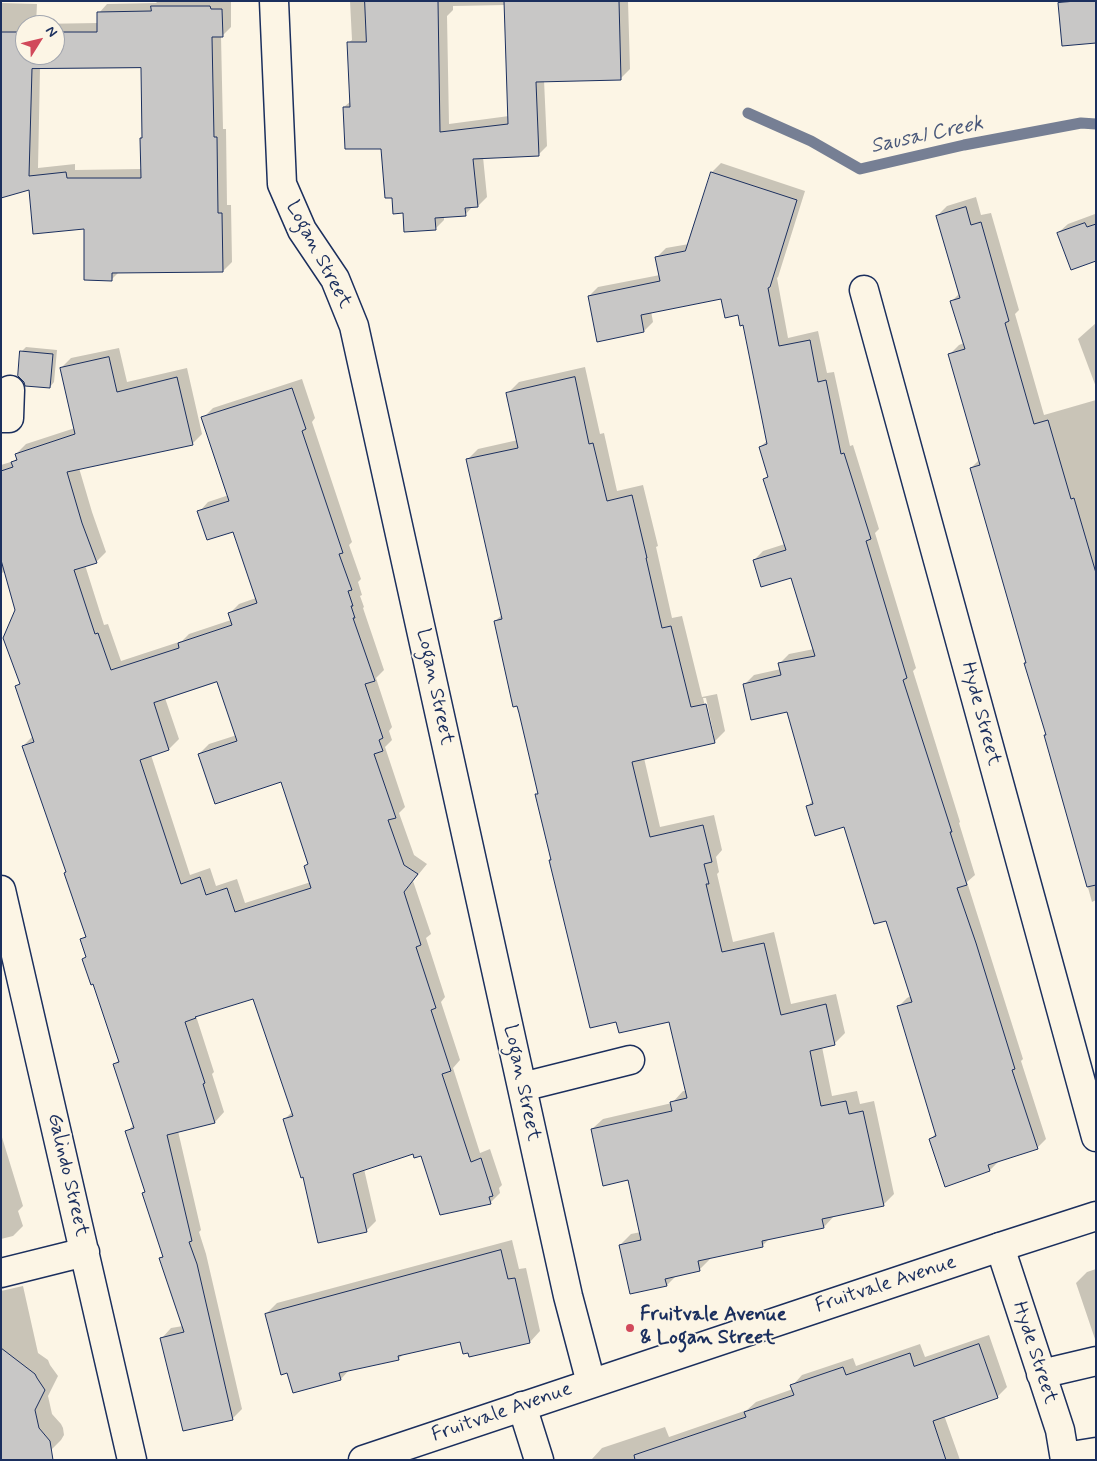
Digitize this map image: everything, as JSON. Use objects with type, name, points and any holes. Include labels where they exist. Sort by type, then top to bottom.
[{"type":"street","name":"Logan Street","points":[[274,1],[282,184],[302,230],[335,279],[354,326],[568,1296],[591,1383]]},
{"type":"street","name":"Hyde Street","points":[[864,290],[1096,1137]]},
{"type":"street","points":[[1,418],[9,418],[10,390]]},
{"type":"street","name":"Galindo Street","points":[[1,890],[132,1460]]},
{"type":"street","points":[[522,1087],[630,1060]]},
{"type":"street","name":"Fruitvale Avenue","points":[[363,1460],[1096,1216]]},
{"type":"street","name":"Hyde Street","points":[[1000,1247],[1060,1430],[1065,1458]]},
{"type":"street","points":[[1,1273],[85,1252]]},
{"type":"street","points":[[1041,1374],[1096,1361]]},
{"type":"street","points":[[522,1406],[539,1460]]},
{"type":"street","points":[[1065,1458],[1096,1452]]},
{"type":"building","points":[[365,1],[438,1],[440,132],[508,124],[504,1],[619,1],[621,80],[536,82],[539,156],[473,159],[478,207],[465,208],[466,216],[435,218],[436,230],[404,232],[403,213],[393,214],[392,198],[385,198],[381,149],[345,149],[343,107],[350,107],[347,42],[366,42]]},
{"type":"building","points":[[1096,1],[1096,43],[1062,46],[1058,3]]},
{"type":"building","points":[[151,6],[210,6],[211,9],[222,9],[223,37],[212,37],[214,137],[217,137],[218,213],[222,213],[223,272],[112,273],[112,281],[84,280],[84,229],[33,234],[29,190],[1,198],[1,32],[15,32],[15,65],[65,65],[65,32],[97,32],[97,12],[151,11]],"holes":[[[141,68],[142,138],[140,138],[141,178],[67,178],[66,172],[29,176],[32,69]]]},
{"type":"building","points":[[711,172],[797,200],[770,287],[768,288],[779,346],[810,340],[818,382],[826,380],[841,454],[844,453],[871,539],[866,541],[907,678],[903,680],[967,885],[957,888],[976,943],[1015,1069],[1012,1070],[1038,1149],[988,1165],[990,1171],[945,1187],[929,1139],[936,1136],[897,1006],[912,1002],[886,921],[874,924],[844,827],[815,836],[806,806],[813,804],[787,712],[751,720],[743,684],[781,675],[778,663],[815,656],[791,578],[761,587],[753,560],[786,550],[763,479],[768,477],[759,447],[767,444],[743,325],[740,326],[738,315],[725,318],[721,299],[641,315],[644,332],[597,342],[588,296],[660,281],[655,257],[685,251]]},
{"type":"building","points":[[966,207],[971,225],[981,222],[1009,321],[1005,323],[1034,424],[1048,420],[1071,499],[1074,498],[1096,573],[1096,885],[1087,887],[970,468],[980,465],[948,354],[965,349],[950,301],[960,298],[936,216]]},
{"type":"building","points":[[1085,223],[1087,227],[1096,224],[1096,261],[1071,270],[1057,233]]},
{"type":"building","points":[[20,351],[53,354],[50,388],[25,386],[18,376]]},
{"type":"building","points":[[109,357],[117,392],[177,377],[193,445],[67,472],[82,523],[97,563],[74,570],[95,634],[98,633],[111,670],[179,648],[178,643],[232,625],[228,613],[257,603],[233,532],[207,540],[197,511],[229,501],[201,417],[292,388],[306,429],[302,431],[343,553],[339,554],[352,590],[348,591],[353,606],[351,606],[355,618],[353,618],[375,681],[365,684],[383,738],[379,740],[383,751],[374,754],[396,818],[388,820],[404,865],[418,874],[404,892],[421,945],[416,947],[436,1008],[431,1010],[451,1071],[442,1074],[471,1162],[481,1158],[493,1196],[489,1197],[491,1204],[440,1215],[421,1156],[414,1158],[413,1154],[353,1174],[367,1232],[318,1243],[303,1177],[301,1178],[283,1119],[293,1116],[253,999],[195,1017],[185,1022],[205,1083],[203,1084],[215,1123],[167,1135],[192,1241],[189,1242],[197,1264],[233,1420],[183,1431],[160,1338],[184,1332],[159,1258],[163,1257],[142,1193],[145,1192],[125,1131],[134,1128],[113,1064],[119,1062],[93,984],[91,985],[82,959],[86,957],[80,939],[86,937],[64,873],[66,872],[22,746],[34,742],[15,686],[20,684],[3,638],[15,610],[1,560],[1,471],[13,467],[11,462],[17,460],[15,454],[75,434],[60,368]],"holes":[[[217,682],[237,741],[198,754],[215,804],[281,782],[308,864],[304,866],[311,888],[235,912],[227,888],[206,895],[200,877],[181,884],[140,760],[169,750],[154,703]]]},
{"type":"building","points":[[575,377],[589,444],[593,443],[607,501],[632,495],[662,628],[671,626],[691,707],[706,704],[715,743],[632,762],[650,837],[703,825],[712,862],[704,864],[709,884],[706,884],[722,952],[764,943],[781,1015],[826,1004],[835,1045],[810,1051],[821,1106],[846,1101],[849,1114],[863,1111],[884,1206],[822,1219],[824,1228],[762,1241],[763,1247],[698,1261],[700,1271],[665,1279],[667,1286],[630,1294],[619,1245],[641,1240],[628,1180],[603,1186],[591,1129],[672,1111],[670,1102],[687,1098],[669,1022],[619,1033],[616,1022],[590,1028],[549,860],[551,860],[535,794],[538,794],[519,713],[517,706],[513,707],[494,621],[502,619],[466,459],[518,448],[506,393]]},
{"type":"building","points":[[501,1250],[508,1279],[515,1278],[530,1343],[469,1357],[468,1353],[463,1354],[460,1342],[398,1356],[399,1360],[339,1373],[341,1380],[293,1393],[287,1373],[281,1375],[265,1314]]},
{"type":"building","points":[[979,1344],[998,1398],[933,1421],[946,1460],[635,1460],[634,1455],[746,1417],[744,1412],[794,1395],[790,1385],[843,1367],[846,1375],[910,1353],[914,1366]]},
{"type":"building","points":[[1,1348],[35,1374],[45,1390],[35,1410],[39,1428],[50,1441],[53,1460],[1,1460]]},
{"type":"waterway","name":"Sausal Creek","points":[[748,113],[811,141],[860,169],[964,145],[1081,123],[1096,124]]},
{"type":"place","name":"Fruitvale Avenue & Logan Street","points":[[630,1328]]}]
